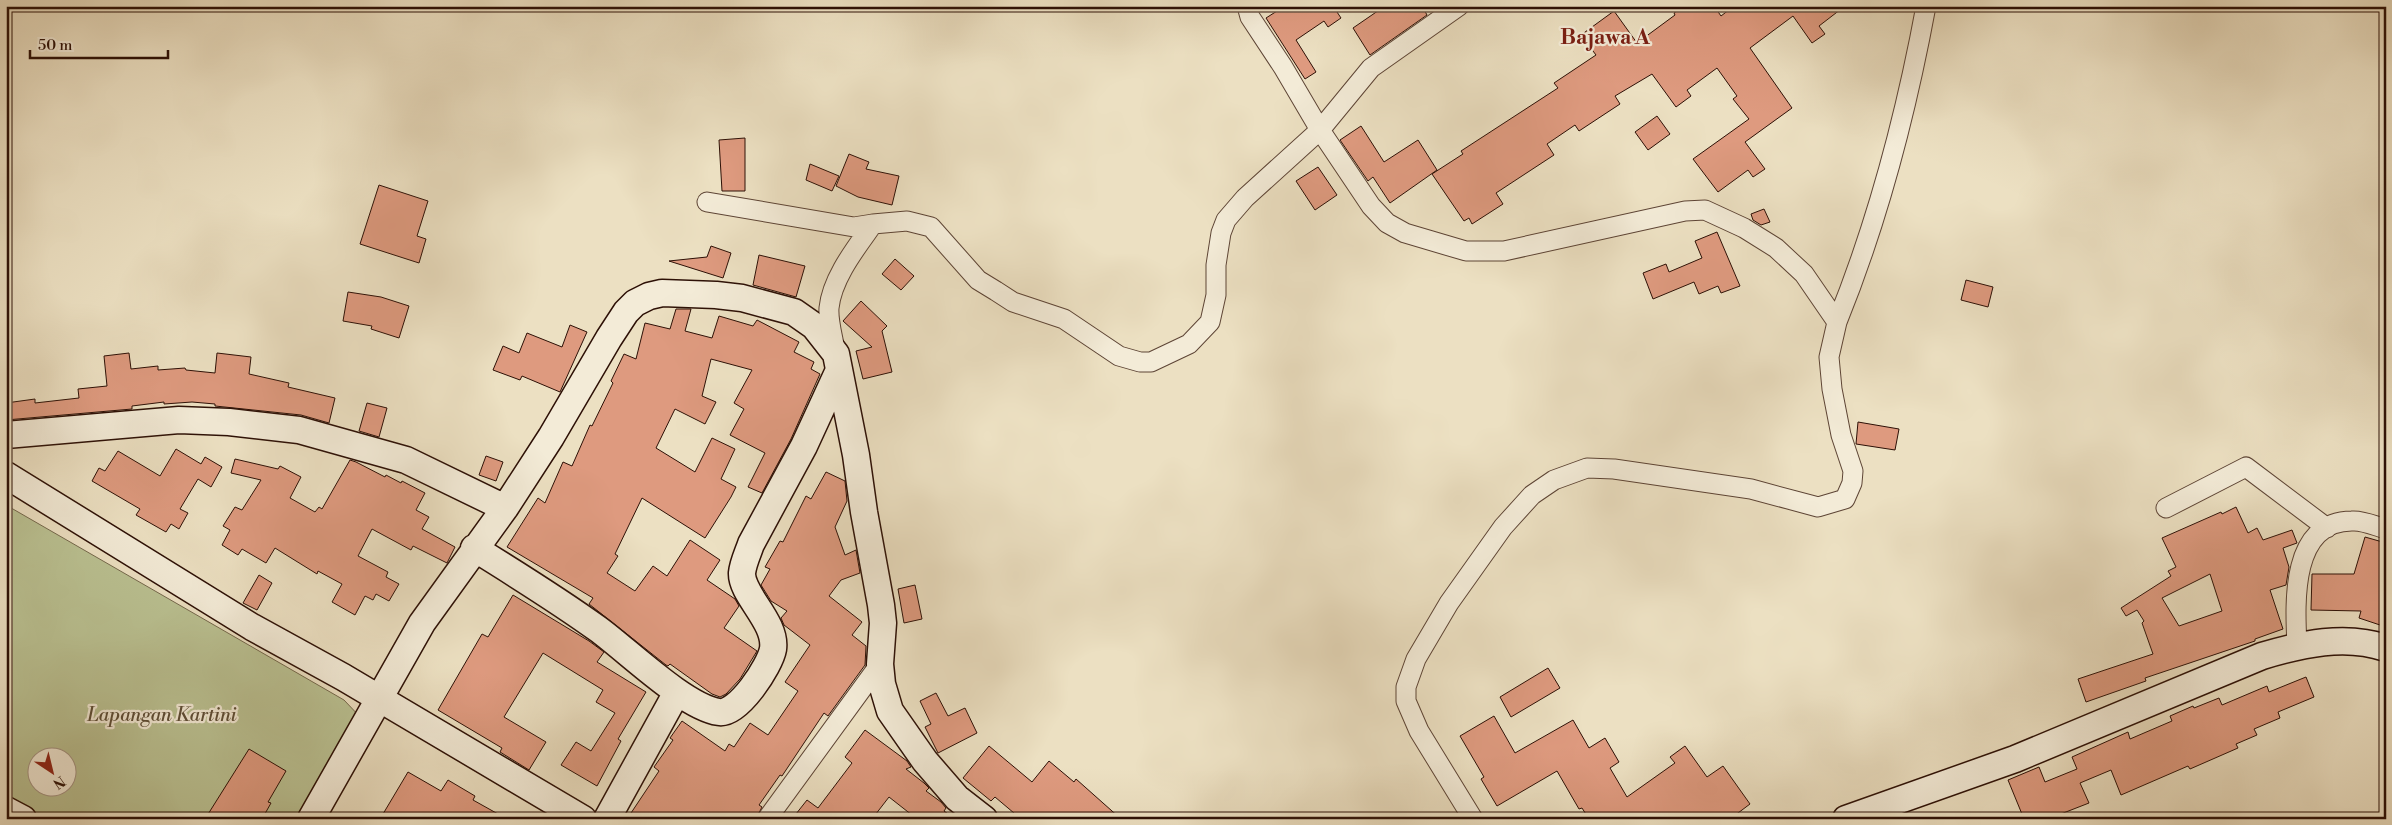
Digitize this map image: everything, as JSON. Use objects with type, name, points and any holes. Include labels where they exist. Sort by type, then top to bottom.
[{"type":"street","points":[[1247,6],[1250,17],[1284,67],[1320,130],[1371,206],[1387,223],[1405,233],[1466,252],[1504,251],[1685,210],[1705,210],[1744,228],[1776,248],[1804,274],[1837,322]]},
{"type":"street","points":[[707,202],[854,227],[907,221],[932,228],[978,280],[1013,302],[1064,319],[1118,356],[1140,362],[1151,362],[1189,344],[1210,322],[1216,295],[1216,265],[1220,233],[1226,220],[1245,198],[1320,130],[1371,68],[1459,6]]},
{"type":"street","points":[[1473,819],[1419,731],[1406,701],[1406,687],[1416,659],[1449,603],[1503,527],[1532,495],[1554,480],[1587,468],[1614,469],[1751,489],[1818,508],[1845,499],[1852,483],[1853,471],[1842,435],[1832,389],[1829,357],[1837,322],[1858,269],[1882,197],[1919,46],[1926,6]]},
{"type":"street","points":[[873,224],[852,253],[833,292],[829,309],[881,605],[884,637],[880,664],[882,684],[890,711],[902,731],[956,798],[984,819]]},
{"type":"street","points":[[311,819],[422,624],[474,548],[505,508],[626,312],[635,303],[649,296],[662,293],[716,295],[774,305],[794,312],[814,326],[837,362]]},
{"type":"street","points":[[474,548],[598,629],[677,692],[713,711],[721,713],[731,710],[742,701],[770,658],[773,648],[770,630],[744,583],[742,574],[745,561],[751,544],[804,446],[837,362]]},
{"type":"street","points":[[6,435],[179,420],[229,422],[299,430],[406,460],[505,508]]},
{"type":"street","points":[[2166,508],[2246,467],[2327,528]]},
{"type":"street","points":[[6,474],[252,627],[380,699],[583,819]]},
{"type":"street","points":[[2296,646],[2295,605],[2301,566],[2311,543],[2327,528],[2342,521],[2354,520],[2386,529]]},
{"type":"street","points":[[1846,819],[2015,759],[2210,677],[2296,646],[2337,641],[2359,642],[2386,648]]},
{"type":"street","points":[[767,819],[880,664]]},
{"type":"street","points":[[607,819],[677,692]]},
{"type":"street","points":[[6,810],[22,819]]},
{"type":"green space","name":"Lapangan Kartini","points":[[6,505],[344,700],[363,720],[315,819],[40,819],[6,800]]},
{"type":"building","points":[[1285,6],[1347,6],[1337,12],[1341,18],[1328,27],[1324,21],[1296,40],[1316,72],[1305,79],[1266,18]]},
{"type":"building","points":[[1385,6],[1422,6],[1427,15],[1370,55],[1353,28]]},
{"type":"building","points":[[1684,6],[1714,6],[1721,16],[1734,6],[1845,6],[1819,26],[1825,34],[1812,43],[1793,16],[1750,48],[1792,108],[1745,142],[1765,169],[1753,177],[1748,170],[1718,192],[1693,159],[1749,119],[1733,99],[1737,96],[1717,68],[1687,90],[1691,96],[1676,107],[1652,74],[1615,96],[1620,104],[1579,131],[1575,125],[1547,144],[1554,155],[1496,193],[1503,204],[1472,224],[1469,218],[1464,221],[1432,174],[1463,154],[1461,151],[1558,88],[1554,83],[1596,55],[1581,35],[1614,11],[1637,43],[1675,15],[1674,13]]},
{"type":"building","points":[[1657,116],[1670,134],[1648,150],[1635,132]]},
{"type":"building","points":[[1361,126],[1384,162],[1418,140],[1437,170],[1390,203],[1373,177],[1368,181],[1340,140]]},
{"type":"building","points":[[745,138],[745,191],[722,191],[719,140]]},
{"type":"building","points":[[849,154],[869,162],[866,169],[899,176],[892,205],[858,197],[836,186]]},
{"type":"building","points":[[810,164],[839,176],[832,191],[806,180]]},
{"type":"building","points":[[1318,167],[1337,195],[1315,210],[1296,181]]},
{"type":"building","points":[[379,185],[428,201],[417,236],[426,239],[419,263],[360,244]]},
{"type":"building","points":[[1764,209],[1770,222],[1761,225],[1753,220],[1751,214]]},
{"type":"building","points":[[1717,232],[1740,286],[1721,293],[1718,286],[1699,294],[1694,282],[1653,299],[1643,273],[1666,264],[1669,272],[1702,258],[1695,241]]},
{"type":"building","points":[[711,246],[731,253],[723,278],[669,261],[707,257]]},
{"type":"building","points":[[759,255],[805,266],[796,297],[753,285]]},
{"type":"building","points":[[895,259],[914,276],[901,290],[882,274]]},
{"type":"building","points":[[1966,280],[1993,287],[1988,307],[1961,300]]},
{"type":"building","points":[[348,292],[381,297],[409,306],[399,338],[371,329],[372,326],[343,321]]},
{"type":"building","points":[[861,301],[887,326],[882,331],[892,372],[863,379],[856,351],[872,347],[843,321]]},
{"type":"building","points":[[676,309],[691,309],[685,331],[712,338],[719,316],[753,326],[757,320],[799,342],[794,352],[814,362],[811,369],[820,374],[791,439],[762,493],[748,487],[765,453],[730,435],[744,409],[734,403],[752,370],[711,359],[702,396],[716,402],[705,424],[675,409],[656,448],[695,472],[712,438],[735,449],[721,479],[736,487],[705,538],[642,498],[615,554],[618,556],[607,573],[635,591],[653,566],[667,576],[690,540],[720,560],[707,580],[735,599],[739,606],[724,628],[757,651],[740,679],[726,694],[720,697],[712,694],[670,664],[666,665],[589,604],[593,598],[507,547],[538,498],[545,503],[563,462],[572,466],[590,425],[592,426],[613,383],[611,381],[624,354],[636,359],[645,323],[670,329]]},
{"type":"building","points":[[570,325],[587,332],[560,392],[522,376],[520,380],[493,370],[503,346],[519,353],[527,333],[562,347]]},
{"type":"building","points":[[129,353],[131,369],[158,366],[158,370],[185,368],[186,370],[215,373],[217,353],[251,357],[249,374],[289,383],[288,387],[335,398],[329,423],[301,415],[192,402],[164,404],[164,402],[132,406],[132,409],[6,420],[6,403],[35,399],[35,403],[79,398],[78,389],[107,386],[104,356]]},
{"type":"building","points":[[367,403],[387,408],[379,437],[359,431]]},
{"type":"building","points":[[1858,422],[1899,429],[1895,450],[1856,444]]},
{"type":"building","points":[[176,449],[201,464],[205,457],[222,467],[211,487],[198,479],[180,509],[188,513],[179,529],[171,524],[166,532],[136,515],[140,509],[92,481],[99,468],[105,471],[118,451],[160,476]]},
{"type":"building","points":[[486,456],[503,462],[496,481],[479,475]]},
{"type":"building","points":[[235,459],[278,469],[280,466],[301,477],[290,498],[315,512],[319,507],[322,509],[350,460],[356,462],[385,477],[386,475],[401,483],[402,481],[425,493],[416,510],[429,517],[422,529],[455,547],[447,563],[413,546],[411,550],[372,529],[358,556],[388,572],[386,577],[399,584],[389,601],[376,594],[373,600],[365,596],[355,615],[332,602],[342,584],[318,571],[317,574],[275,548],[266,563],[242,549],[238,555],[222,545],[230,530],[223,526],[235,507],[242,510],[261,480],[231,473]]},
{"type":"building","points":[[826,472],[845,481],[847,501],[835,527],[845,555],[856,550],[860,573],[841,580],[829,596],[862,622],[852,635],[866,646],[865,665],[828,716],[824,713],[782,776],[780,775],[759,805],[762,807],[756,819],[627,819],[659,771],[654,767],[673,740],[670,738],[682,721],[725,751],[729,744],[734,747],[750,723],[768,735],[798,691],[785,682],[810,645],[784,625],[781,618],[787,611],[771,601],[761,585],[770,569],[765,567],[780,541],[783,542],[806,496],[811,499]]},
{"type":"building","points":[[2236,507],[2248,533],[2257,528],[2263,540],[2292,530],[2297,543],[2283,548],[2289,567],[2286,585],[2270,590],[2283,629],[2255,639],[2255,641],[2145,678],[2146,681],[2086,702],[2078,679],[2153,654],[2142,623],[2144,621],[2137,610],[2126,616],[2121,608],[2171,576],[2168,571],[2176,567],[2162,538],[2221,512],[2222,514]],"holes":[[[2210,574],[2222,611],[2179,626],[2162,598]]]},
{"type":"building","points":[[2365,537],[2386,543],[2386,627],[2359,618],[2361,611],[2311,610],[2312,574],[2354,574]]},
{"type":"building","points":[[259,575],[272,583],[257,610],[243,603]]},
{"type":"building","points":[[915,585],[922,619],[904,623],[898,589]]},
{"type":"building","points":[[513,595],[589,641],[604,652],[597,662],[646,692],[618,739],[621,741],[597,786],[561,765],[576,742],[591,751],[615,713],[596,702],[603,690],[543,653],[504,717],[546,742],[529,770],[500,752],[502,748],[438,710],[482,634],[488,637]]},
{"type":"building","points":[[1548,668],[1560,688],[1511,717],[1500,697]]},
{"type":"building","points":[[2306,677],[2314,697],[2278,712],[2280,718],[2254,729],[2257,735],[2236,744],[2238,748],[2190,769],[2188,766],[2121,795],[2111,770],[2080,783],[2089,803],[2048,819],[2024,819],[2008,780],[2039,767],[2045,782],[2077,769],[2072,757],[2128,732],[2130,739],[2172,721],[2170,716],[2193,706],[2194,708],[2219,698],[2222,705],[2267,686],[2269,692]]},
{"type":"building","points":[[936,693],[948,716],[965,708],[977,733],[938,753],[925,727],[931,724],[920,701]]},
{"type":"building","points":[[1494,716],[1515,753],[1573,720],[1589,748],[1605,738],[1619,762],[1610,768],[1627,797],[1675,763],[1670,757],[1685,746],[1707,777],[1723,766],[1750,804],[1730,819],[1589,819],[1582,808],[1579,809],[1557,771],[1497,806],[1481,779],[1484,777],[1460,736]]},
{"type":"building","points":[[865,730],[907,761],[911,767],[906,769],[929,788],[926,791],[941,802],[946,808],[944,811],[955,819],[917,819],[889,797],[872,819],[792,819],[807,800],[818,808],[852,763],[845,757]]},
{"type":"building","points":[[989,746],[1032,782],[1049,761],[1074,782],[1076,779],[1121,819],[1021,819],[995,797],[991,801],[963,778]]},
{"type":"building","points":[[249,749],[286,771],[268,802],[271,803],[262,819],[205,819]]},
{"type":"building","points":[[408,772],[441,791],[448,780],[475,796],[473,800],[507,819],[380,819]]},
{"type":"district","name":"Bajawa A","points":[[1605,37]]}]
